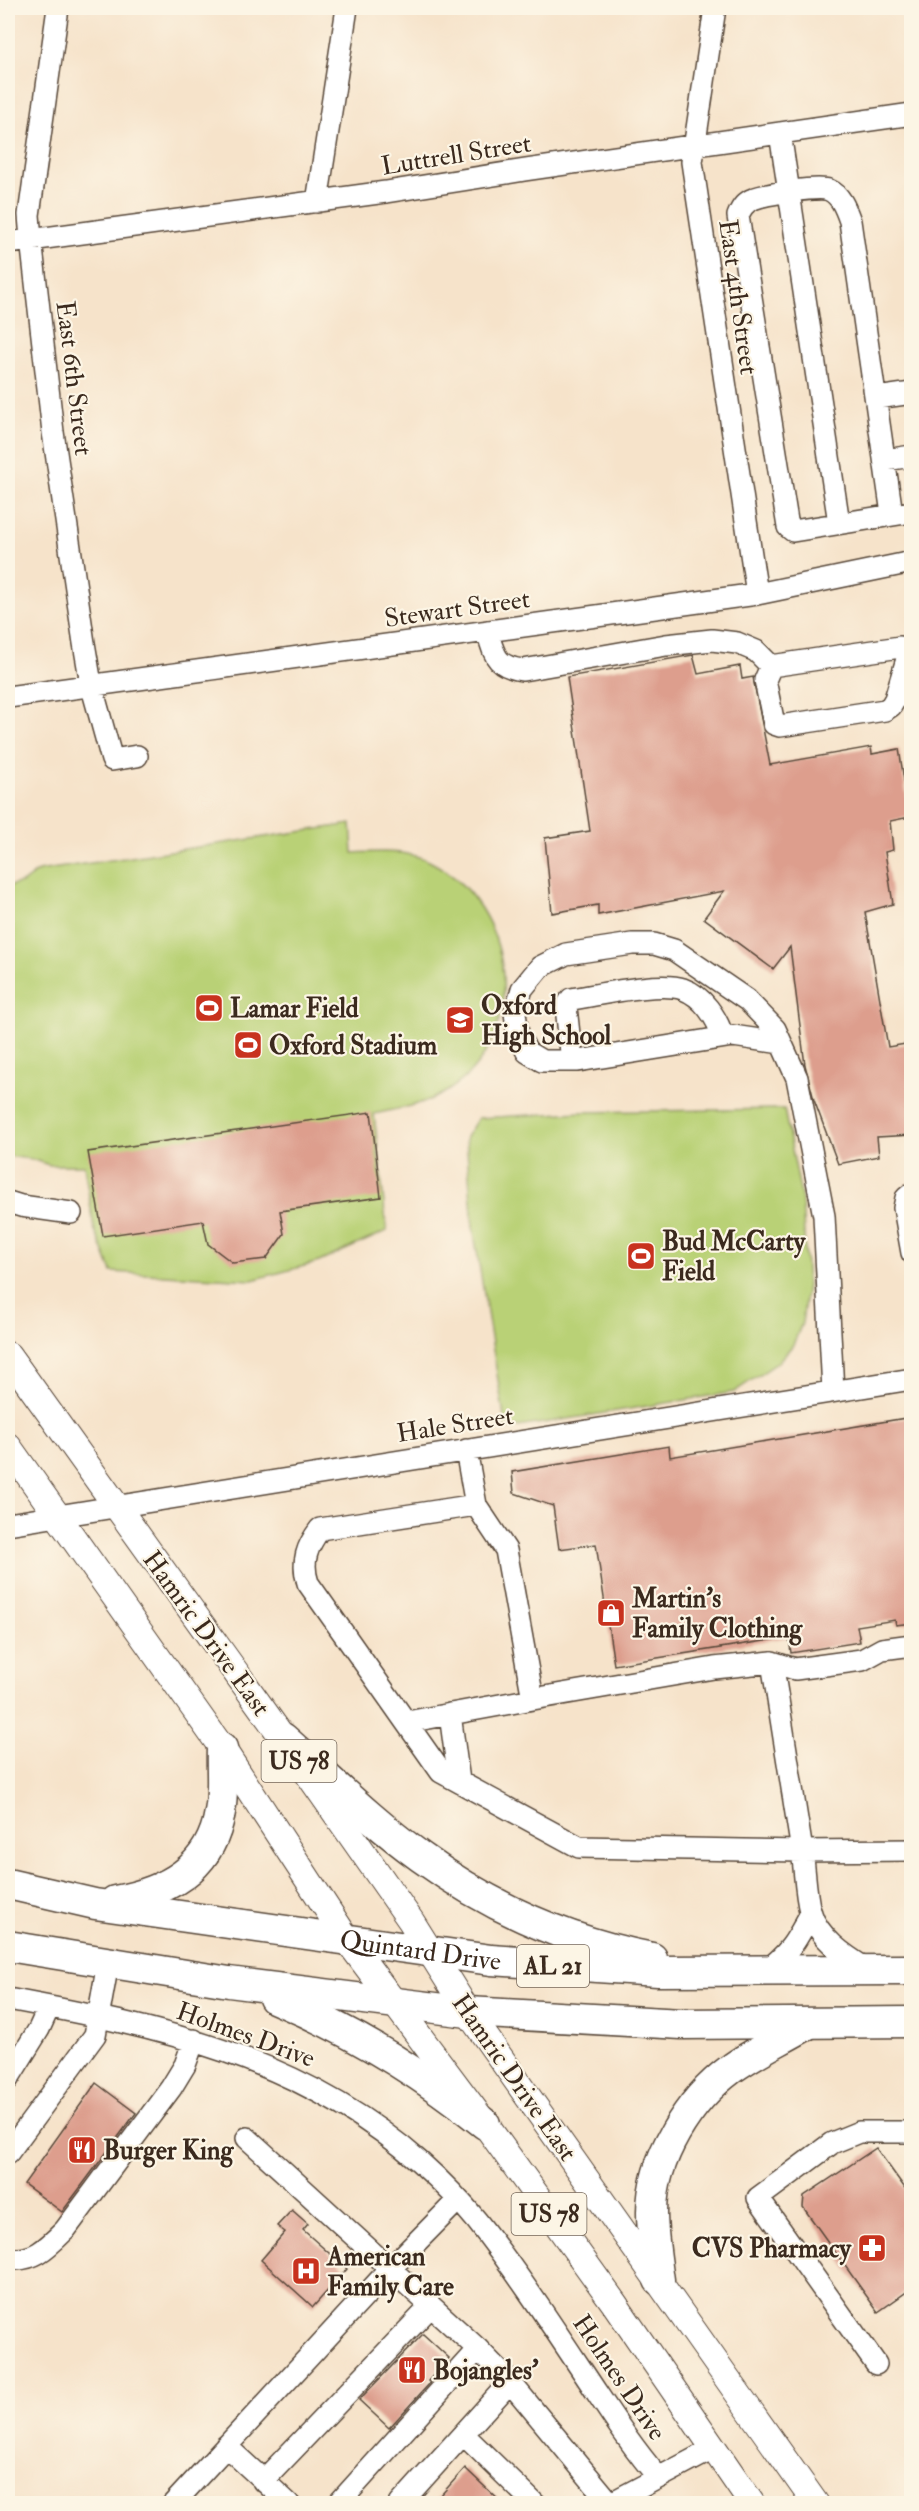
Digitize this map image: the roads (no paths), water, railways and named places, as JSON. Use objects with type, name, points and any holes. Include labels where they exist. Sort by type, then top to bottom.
[{"type":"highway","points":[[283,1738],[419,1856],[485,1898],[521,1916],[588,1942],[636,1955],[762,1972]]},
{"type":"highway","points":[[95,1904],[161,1889],[181,1877],[199,1860],[209,1845],[220,1813],[222,1748]]},
{"type":"highway","name":"Quintard Drive","points":[[8,1884],[95,1904],[430,1953],[604,1969],[762,1972],[912,1970]]},
{"type":"highway","name":"AL 21","points":[[8,1946],[229,1982],[468,2012],[623,2022],[809,2024],[912,2022]]},
{"type":"highway","points":[[229,1982],[310,2013],[358,2037],[419,2075],[485,2124]]},
{"type":"highway","points":[[659,2280],[652,2211],[661,2164],[682,2121],[712,2085],[730,2069],[809,2024]]},
{"type":"main road","name":"Hamric Drive East","points":[[8,1355],[283,1738],[411,1921],[468,2012],[816,2504]]},
{"type":"main road","name":"Hamric Drive East","points":[[8,1446],[222,1748],[348,1941],[485,2124],[614,2303],[752,2504]]},
{"type":"street","name":"East 6th Street","points":[[58,8],[28,215],[53,432],[91,684],[112,760],[137,756]]},
{"type":"street","points":[[317,202],[347,8]]},
{"type":"street","name":"East 4th Street","points":[[715,8],[692,162],[757,594]]},
{"type":"street","name":"Luttrell Street","points":[[8,243],[317,202],[912,114]]},
{"type":"street","points":[[780,133],[839,523]]},
{"type":"street","points":[[819,188],[831,191],[843,203],[850,221],[885,460],[902,513],[794,531],[788,527],[738,216],[742,207],[753,199],[789,192],[819,188]]},
{"type":"street","points":[[877,398],[912,393]]},
{"type":"street","points":[[885,460],[912,456]]},
{"type":"street","name":"Stewart Street","points":[[8,697],[757,594],[912,562]]},
{"type":"street","points":[[487,631],[496,658],[506,667],[523,670],[666,645],[712,640],[737,643],[756,651],[771,666]]},
{"type":"street","points":[[900,647],[911,648],[895,699],[885,710],[780,726],[774,724],[771,717],[765,680],[771,666],[900,647]]},
{"type":"street","points":[[781,1043],[733,1036],[572,1061],[542,1061],[527,1052],[518,1034],[515,1013],[522,989],[540,967],[566,954],[632,944],[654,944],[674,950],[747,1000],[775,1029],[797,1078],[824,1216],[833,1391]]},
{"type":"street","points":[[572,1061],[566,1007],[572,999],[662,986],[684,989],[705,1005],[718,1021],[723,1037]]},
{"type":"street","points":[[912,1193],[906,1198],[904,1208],[912,1253]]},
{"type":"street","points":[[8,1202],[71,1213]]},
{"type":"street","name":"Hale Street","points":[[8,1524],[912,1379]]},
{"type":"street","points":[[466,1450],[476,1505],[506,1550],[533,1699]]},
{"type":"street","points":[[476,1505],[320,1529],[307,1549],[305,1568],[309,1583],[441,1772],[579,1847],[802,1851],[912,1850]]},
{"type":"street","points":[[407,1722],[714,1668],[772,1662],[795,1669],[862,1660],[882,1649],[912,1645]]},
{"type":"street","points":[[772,1662],[810,1913],[825,1936],[843,1955],[870,1971]]},
{"type":"street","points":[[450,1714],[459,1781]]},
{"type":"street","points":[[762,1972],[786,1956],[810,1913]]},
{"type":"street","points":[[8,2153],[95,2035],[108,1963]]},
{"type":"street","name":"Holmes Drive","points":[[8,1999],[98,2016],[194,2040],[267,2065],[348,2107],[406,2150],[476,2219],[637,2453],[658,2477],[713,2449]]},
{"type":"street","points":[[8,2079],[39,2029],[49,2007]]},
{"type":"street","points":[[8,2258],[19,2260],[30,2258],[46,2248],[65,2230],[171,2088],[185,2065],[194,2040]]},
{"type":"street","points":[[876,2364],[758,2198],[832,2143],[859,2132],[909,2136]]},
{"type":"street","points":[[248,2138],[478,2349],[510,2382],[610,2503],[658,2477]]},
{"type":"street","points":[[184,2500],[226,2446],[390,2269],[458,2200]]},
{"type":"street","points":[[263,2481],[431,2306]]},
{"type":"street","points":[[338,2504],[478,2349]]},
{"type":"street","points":[[400,2504],[510,2382]]},
{"type":"street","points":[[463,2434],[536,2504]]},
{"type":"street","points":[[226,2446],[289,2504]]},
{"type":"place","name":"Lamar Field","points":[[209,1008]]},
{"type":"place","name":"Oxford High School","points":[[460,1020]]},
{"type":"place","name":"Oxford Stadium","points":[[248,1045]]},
{"type":"place","name":"Bud McCarty Field","points":[[641,1256]]},
{"type":"place","name":"Martin's Family Clothing","points":[[611,1613]]},
{"type":"place","name":"Burger King","points":[[82,2150]]},
{"type":"place","name":"CVS Pharmacy","points":[[872,2248]]},
{"type":"place","name":"American Family Care","points":[[306,2271]]},
{"type":"place","name":"Bojangles'","points":[[412,2370]]}]
